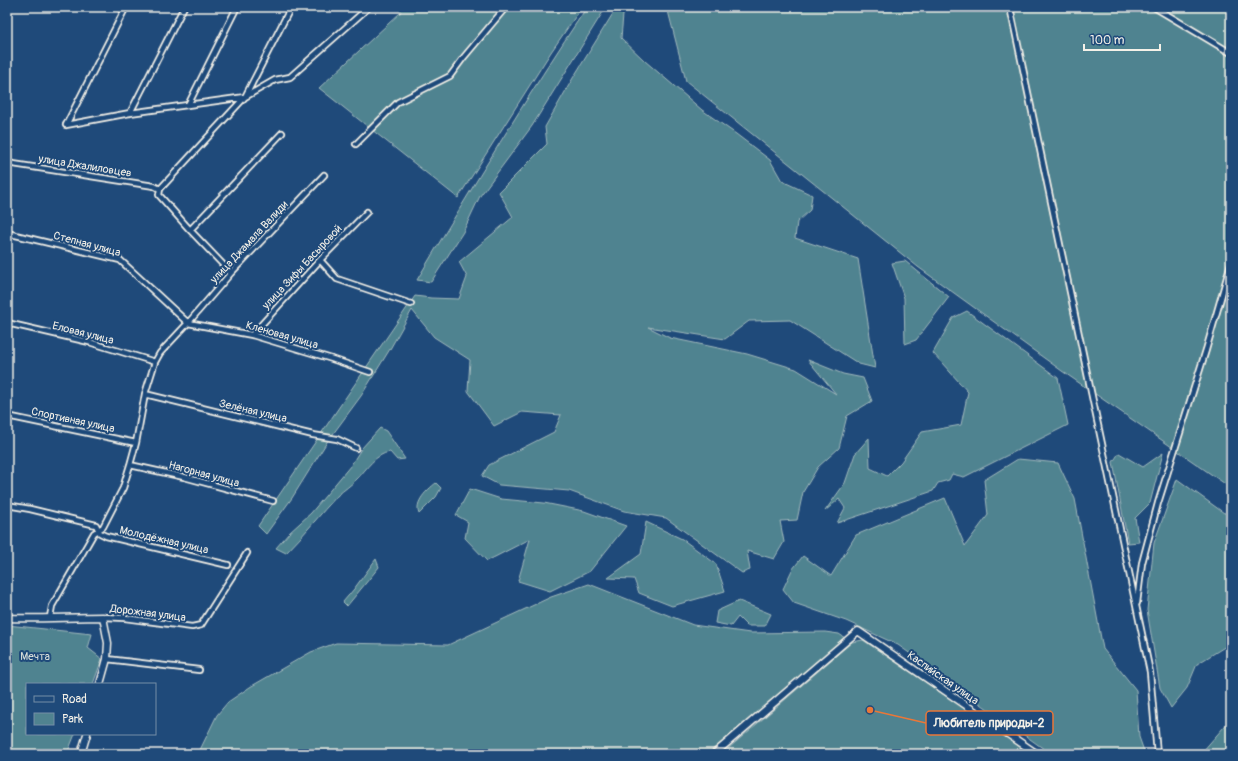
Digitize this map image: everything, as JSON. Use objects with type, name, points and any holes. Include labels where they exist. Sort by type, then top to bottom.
[{"type":"street","points":[[126,7],[66,125],[130,113],[245,97],[275,80],[290,77],[369,7]]},
{"type":"street","points":[[130,113],[184,7]]},
{"type":"street","points":[[188,105],[237,7]]},
{"type":"street","points":[[232,273],[190,230],[159,195],[160,189],[245,97],[291,7]]},
{"type":"street","points":[[356,144],[398,102],[450,76],[506,7]]},
{"type":"street","points":[[1010,7],[1150,672],[1157,754]]},
{"type":"street","points":[[1154,7],[1231,53]]},
{"type":"street","points":[[190,230],[282,133]]},
{"type":"street","name":"улица Джалиловцев","points":[[7,163],[154,186],[160,189]]},
{"type":"street","name":"улица Джамала Валиди","points":[[50,617],[52,606],[94,532],[103,526],[123,488],[136,443],[145,394],[155,362],[160,353],[232,273],[324,175]]},
{"type":"street","name":"улица Зифы Басыровой","points":[[252,335],[366,212]]},
{"type":"street","name":"Степная улица","points":[[7,233],[120,260],[188,323]]},
{"type":"street","points":[[320,260],[337,279],[411,304]]},
{"type":"street","points":[[1136,607],[1142,563],[1158,503],[1206,350],[1231,264]]},
{"type":"street","name":"Еловая улица","points":[[7,323],[89,342],[155,362]]},
{"type":"street","name":"Кленовая улица","points":[[188,323],[252,335],[370,372]]},
{"type":"street","name":"Зелёная улица","points":[[145,394],[337,439],[356,448]]},
{"type":"street","name":"Спортивная улица","points":[[7,416],[136,443]]},
{"type":"street","name":"Нагорная улица","points":[[130,465],[184,477],[273,501]]},
{"type":"street","name":"Молодёжная улица","points":[[7,505],[30,508],[96,525],[100,533],[106,536],[228,565]]},
{"type":"street","name":"Дорожная улица","points":[[103,617],[125,618],[192,627],[201,624],[247,553]]},
{"type":"street","points":[[7,618],[32,619],[50,617],[103,617],[108,644],[107,659],[100,683]]},
{"type":"street","name":"Каспийская улица","points":[[714,754],[858,631],[1037,754]]},
{"type":"street","points":[[107,659],[199,670]]},
{"type":"street","points":[[81,754],[87,735]]},
{"type":"green space","points":[[400,7],[582,7],[551,52],[458,198],[319,88],[401,12]]},
{"type":"green space","points":[[587,7],[606,7],[532,126],[480,196],[463,232],[431,282],[417,280],[521,108]]},
{"type":"green space","points":[[617,7],[628,7],[623,15],[621,38],[645,61],[702,110],[770,160],[782,181],[812,195],[810,210],[797,222],[795,238],[858,259],[875,368],[859,364],[790,320],[749,321],[725,339],[648,327],[670,338],[747,354],[796,369],[836,394],[808,360],[843,374],[863,378],[872,401],[847,416],[839,448],[818,467],[803,492],[797,520],[780,521],[784,542],[774,559],[747,551],[750,570],[742,573],[666,518],[624,511],[569,491],[499,485],[482,476],[489,465],[554,432],[561,415],[522,412],[494,426],[468,391],[470,360],[434,337],[412,310],[361,396],[327,442],[292,498],[266,534],[258,526],[415,296],[459,299],[467,277],[459,262],[513,217],[499,192],[547,144],[545,127],[573,78]]},
{"type":"green space","points":[[667,7],[1231,7],[1231,488],[1062,371],[918,267],[686,81]]},
{"type":"green space","points":[[905,261],[949,297],[916,340],[905,344],[904,298],[892,263]]},
{"type":"green space","points":[[967,311],[1058,378],[1068,425],[964,477],[952,474],[949,480],[938,483],[933,491],[837,523],[845,508],[839,499],[825,511],[845,483],[855,454],[869,438],[870,468],[887,476],[901,462],[922,432],[961,425],[968,392],[933,353],[953,318]]},
{"type":"green space","points":[[380,428],[386,431],[405,459],[397,460],[390,452],[380,456],[372,462],[355,481],[338,495],[286,553],[276,548],[289,533],[311,513],[351,465],[361,449]]},
{"type":"green space","points":[[1119,453],[1143,467],[1163,453],[1150,503],[1135,518],[1139,542],[1128,543],[1113,462]]},
{"type":"green space","points":[[1018,459],[1058,463],[1075,499],[1103,649],[1136,690],[1139,737],[1145,754],[1051,754],[898,645],[846,621],[794,603],[783,589],[792,570],[803,556],[831,576],[856,535],[945,498],[965,546],[988,515],[984,480]]},
{"type":"green space","points":[[1177,479],[1224,513],[1231,512],[1231,643],[1197,664],[1187,688],[1171,708],[1160,688],[1147,610],[1154,543]]},
{"type":"green space","points":[[436,483],[441,488],[436,497],[419,514],[418,505],[422,497]]},
{"type":"green space","points":[[470,489],[501,499],[544,503],[584,511],[626,526],[590,571],[550,591],[518,581],[530,539],[487,561],[465,538],[468,522],[456,515]]},
{"type":"green space","points":[[646,522],[682,539],[716,564],[725,591],[672,606],[639,593],[634,579],[608,578],[641,554]]},
{"type":"green space","points":[[376,559],[379,567],[347,606],[343,602]]},
{"type":"green space","points":[[589,584],[693,625],[750,633],[825,632],[839,634],[845,638],[708,754],[198,754],[217,715],[228,702],[250,687],[311,652],[336,643],[448,645],[551,597]]},
{"type":"green space","points":[[739,601],[771,614],[765,626],[747,626],[738,617],[731,626],[715,623],[717,611]]},
{"type":"green space","name":"Мечта","points":[[7,625],[92,634],[88,648],[102,659],[93,683],[26,683],[26,735],[75,735],[67,754],[7,754]]},
{"type":"green space","points":[[863,640],[1030,754],[722,754],[852,642]]},
{"type":"green space","points":[[1231,719],[1231,754],[1202,754],[1202,752]]},
{"type":"place","name":"Любитель природы-2","points":[[870,710]]}]
